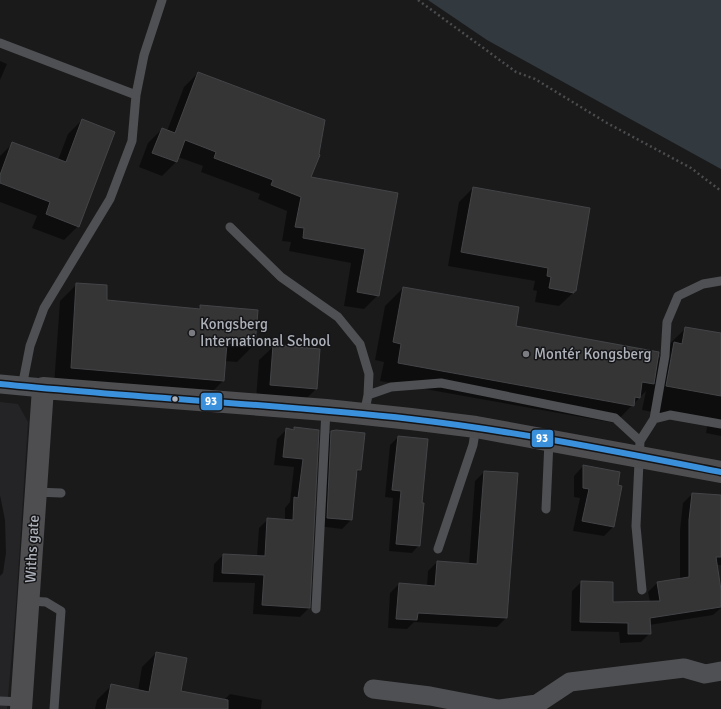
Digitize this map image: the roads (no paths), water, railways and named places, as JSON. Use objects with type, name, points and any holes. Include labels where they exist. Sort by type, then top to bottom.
[{"type":"main road","points":[[32,388],[326,410],[366,405],[549,441],[640,448],[721,472]]},
{"type":"main road","name":"Withs gate","points":[[22,705],[35,492],[32,388]]},
{"type":"street","points":[[0,384],[32,388]]},
{"type":"street","points":[[373,689],[430,696],[499,709],[537,707],[570,682],[684,668],[705,674],[721,671]]},
{"type":"lane","points":[[32,388],[30,346],[44,308],[110,199],[132,141],[136,95],[144,55],[162,0]]},
{"type":"lane","points":[[0,43],[136,95]]},
{"type":"lane","points":[[230,227],[281,277],[338,317],[360,344],[369,374],[366,405]]},
{"type":"lane","points":[[642,590],[636,526],[640,448],[654,419],[665,356],[667,322],[678,296],[703,284],[721,282]]},
{"type":"lane","points":[[366,405],[391,387],[442,383],[615,418],[640,448]]},
{"type":"lane","points":[[316,609],[326,410]]},
{"type":"lane","points":[[654,419],[670,416],[721,424]]},
{"type":"lane","points":[[438,549],[473,445],[476,427]]},
{"type":"lane","points":[[546,509],[549,441]]},
{"type":"lane","points":[[35,492],[61,493]]},
{"type":"lane","points":[[29,601],[46,602],[61,612],[54,709]]},
{"type":"lane","points":[[0,701],[22,705]]},
{"type":"place","name":"Kongsberg International School","points":[[192,333]]},
{"type":"place","name":"Montér Kongsberg","points":[[526,354]]}]
